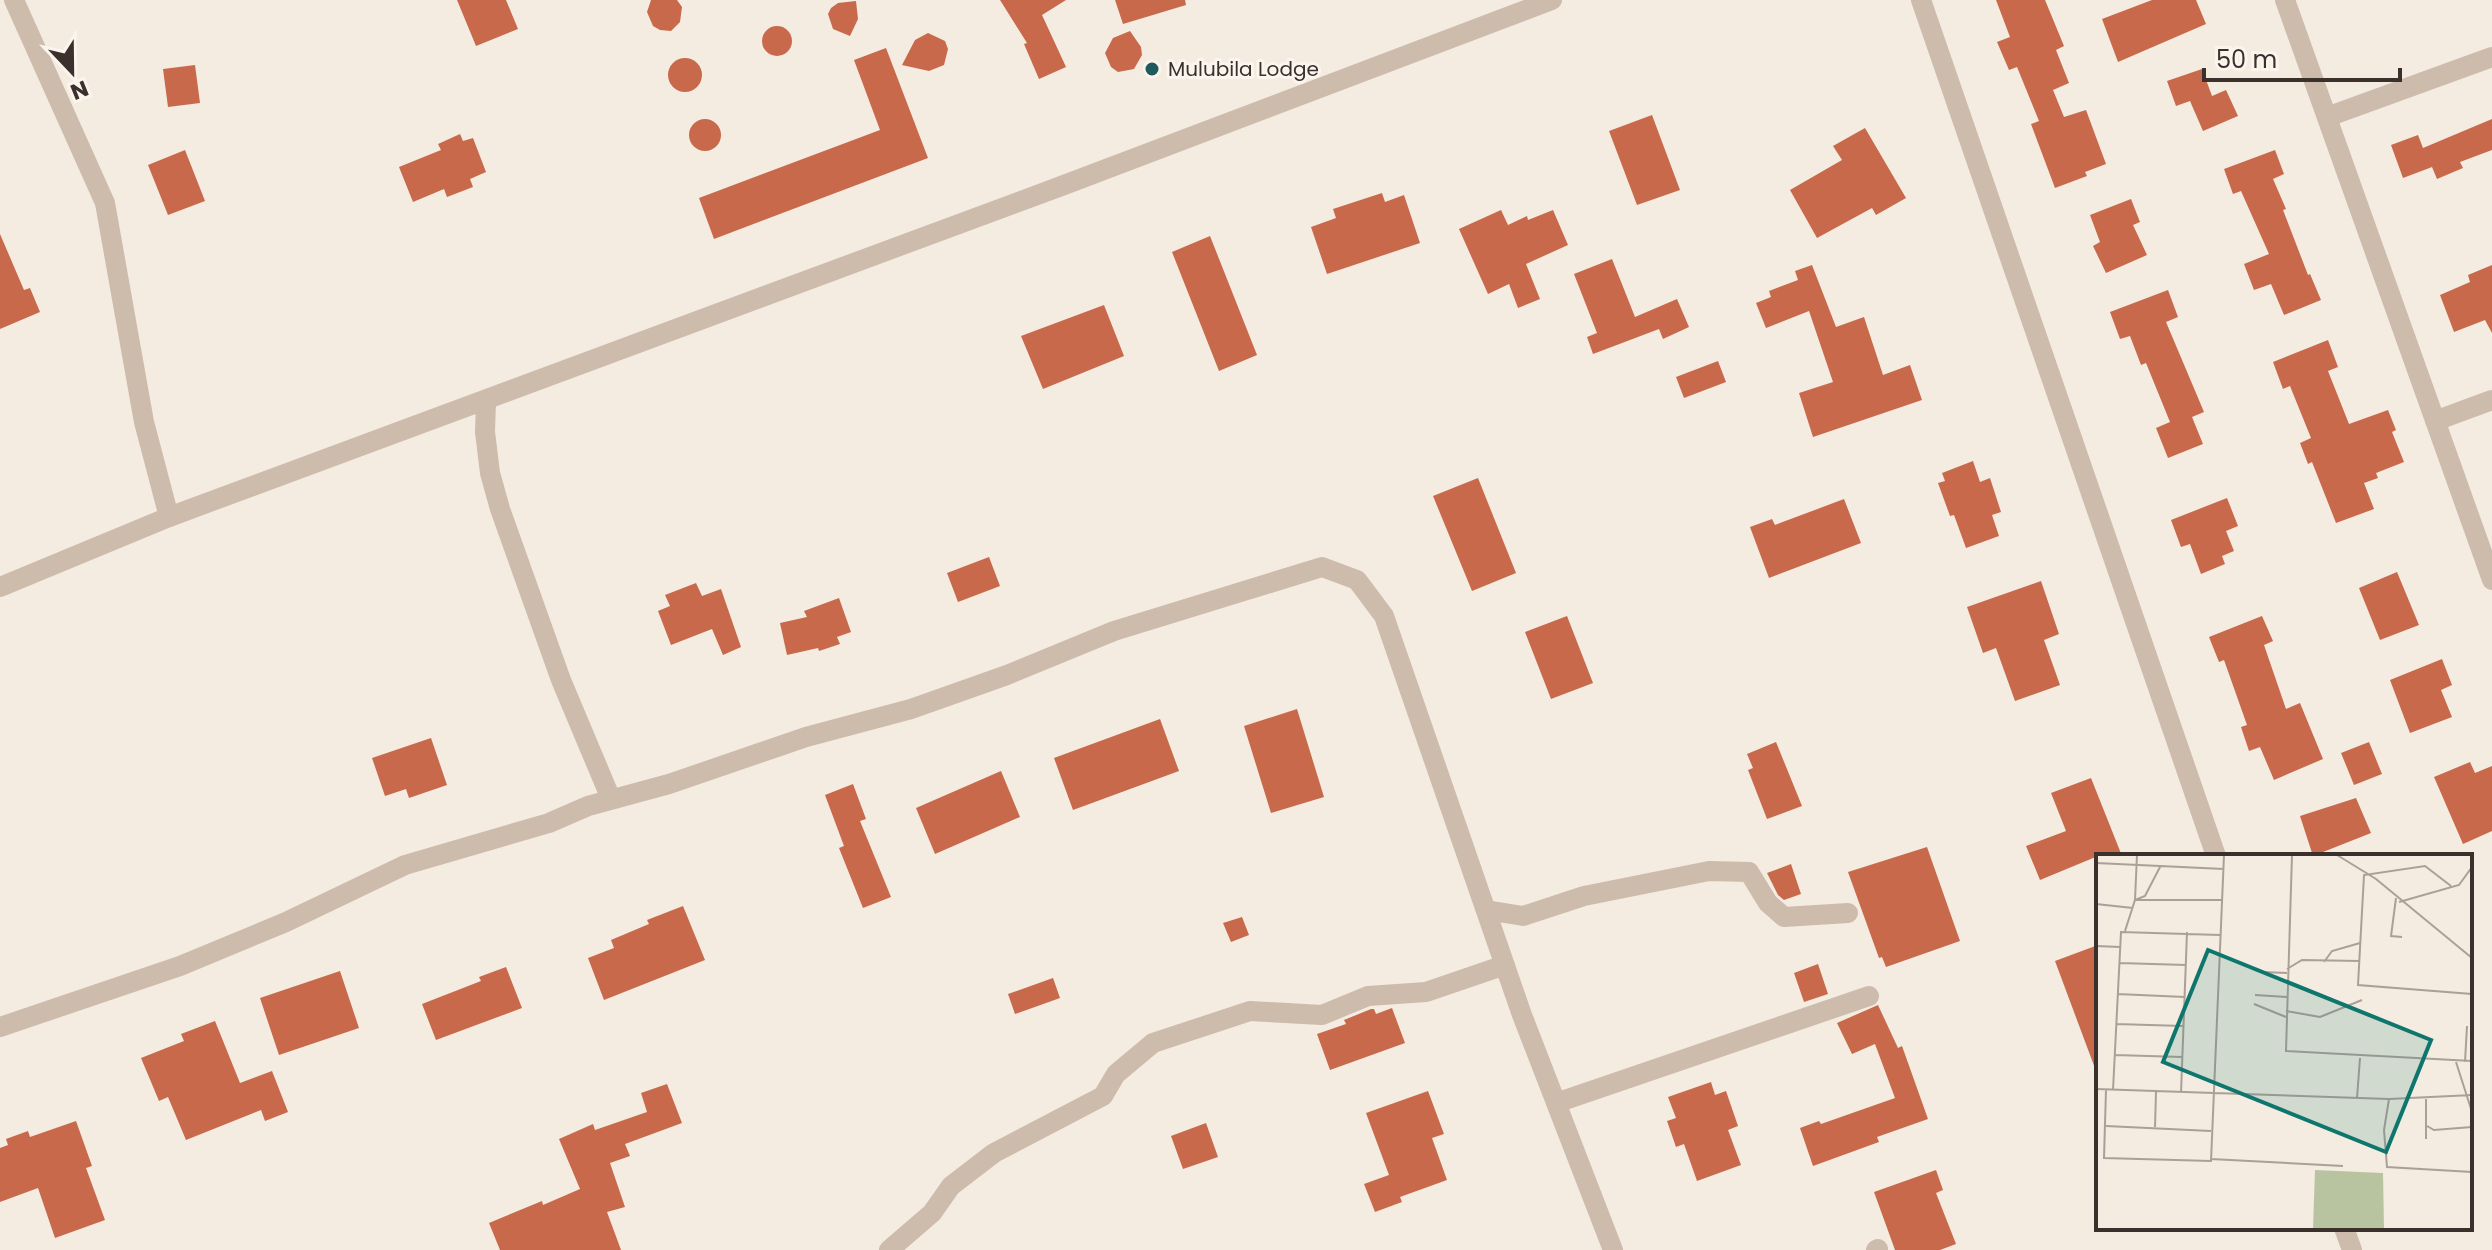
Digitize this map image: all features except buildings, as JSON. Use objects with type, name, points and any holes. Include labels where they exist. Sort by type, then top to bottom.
[{"type":"street","points":[[14,0],[105,203],[144,422],[169,517]]},
{"type":"street","points":[[0,587],[169,517],[1552,0]]},
{"type":"street","points":[[1921,0],[2215,854]]},
{"type":"street","points":[[2285,0],[2492,580]]},
{"type":"street","points":[[2327,117],[2492,57]]},
{"type":"street","points":[[2435,421],[2492,400]]},
{"type":"street","points":[[486,401],[485,432],[490,473],[500,509],[561,680],[611,799]]},
{"type":"street","points":[[0,1027],[180,966],[286,922],[405,865],[549,823],[611,799],[669,784],[806,737],[911,709],[1007,675],[1114,631],[1322,567],[1357,580],[1384,616],[1505,965],[1608,1248]]},
{"type":"street","points":[[1486,910],[1523,916],[1584,896],[1709,871],[1749,872],[1768,903],[1784,917],[1848,913]]},
{"type":"street","points":[[889,1250],[932,1213],[951,1186],[994,1153],[1103,1096],[1116,1074],[1153,1043],[1250,1011],[1322,1015],[1368,996],[1426,992],[1505,965]]},
{"type":"street","points":[[1556,1103],[1869,996]]},
{"type":"street","points":[[2345,1230],[2352,1250]]},
{"type":"place","name":"Mulubila Lodge","points":[[1152,69]]}]
